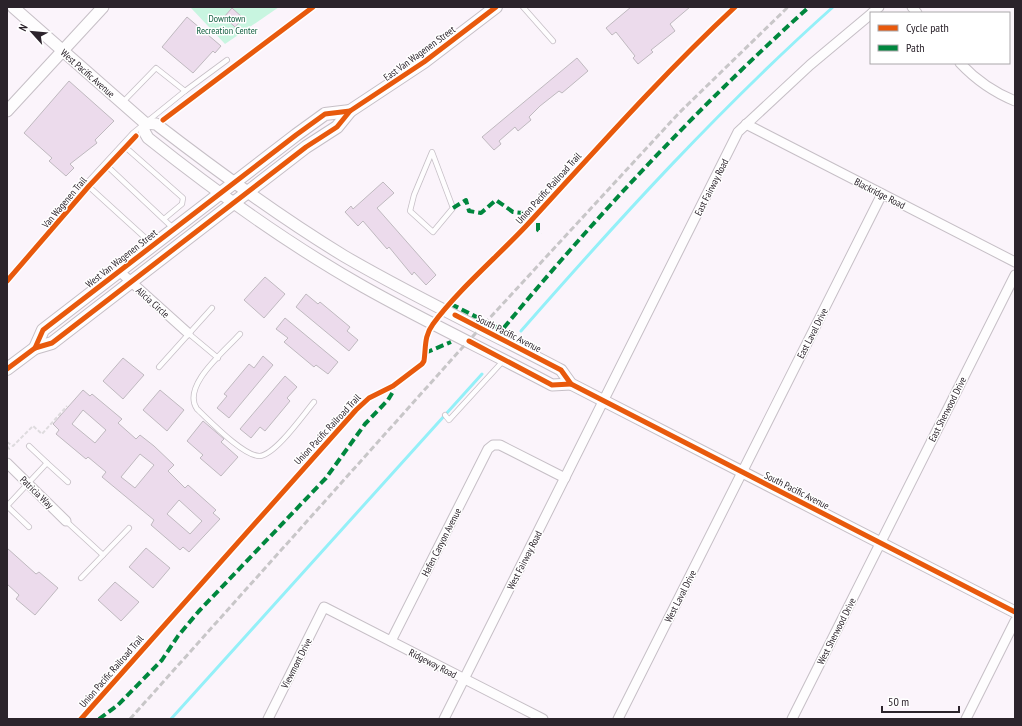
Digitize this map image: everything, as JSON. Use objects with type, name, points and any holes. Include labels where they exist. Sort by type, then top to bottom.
[{"type":"main road","name":"East Van Wagenen Street","points":[[240,198],[306,147],[337,127],[350,111],[424,62],[496,7]]},
{"type":"main road","name":"East Van Wagenen Street","points":[[226,189],[325,114],[350,111]]},
{"type":"main road","name":"West Van Wagenen Street","points":[[35,348],[43,330],[226,189]]},
{"type":"main road","name":"West Van Wagenen Street","points":[[7,369],[35,348],[52,343],[240,198]]},
{"type":"street","name":"West Pacific Avenue","points":[[13,7],[144,123],[156,124],[226,189]]},
{"type":"street","points":[[7,111],[103,7]]},
{"type":"street","name":"East Fairway Road","points":[[603,401],[738,132],[870,14]]},
{"type":"street","points":[[961,64],[974,78],[997,93],[1015,101]]},
{"type":"street","name":"West Pacific Avenue","points":[[144,123],[144,131],[148,138],[226,189]]},
{"type":"street","name":"Blackridge Road","points":[[746,124],[1015,262]]},
{"type":"street","name":"South Pacific Avenue","points":[[226,189],[240,198],[296,226],[367,269],[561,370],[571,384],[1015,612]]},
{"type":"street","name":"South Pacific Avenue","points":[[226,189],[240,198],[292,243],[364,287],[552,385],[571,384]]},
{"type":"street","name":"East Laval Drive","points":[[742,472],[882,194]]},
{"type":"street","name":"Alicia Circle","points":[[119,271],[188,333]]},
{"type":"street","name":"East Sherwood Drive","points":[[880,543],[1015,275]]},
{"type":"street","name":"West Fairway Road","points":[[444,719],[603,401]]},
{"type":"street","name":"Hafen Canyon Avenue","points":[[391,641],[486,453],[493,446],[504,447],[565,478]]},
{"type":"street","name":"Patricia Way","points":[[7,463],[66,521]]},
{"type":"street","name":"West Laval Drive","points":[[618,719],[742,472]]},
{"type":"street","name":"West Sherwood Drive","points":[[792,719],[880,543]]},
{"type":"street","name":"Ridgeway Road","points":[[324,607],[543,719]]},
{"type":"street","name":"Viewmont Drive","points":[[268,719],[324,607]]},
{"type":"street","points":[[966,719],[1015,621]]},
{"type":"lane","points":[[523,7],[553,41]]},
{"type":"lane","points":[[153,245],[86,184],[144,123],[227,60]]},
{"type":"lane","points":[[122,103],[156,68],[185,91]]},
{"type":"lane","points":[[123,145],[183,198],[182,204],[164,219]]},
{"type":"lane","points":[[432,152],[445,187],[453,208],[433,232],[410,212],[414,195],[432,152]]},
{"type":"lane","points":[[105,164],[174,229]]},
{"type":"lane","points":[[159,367],[212,308]]},
{"type":"lane","points":[[188,333],[218,358]]},
{"type":"lane","points":[[240,334],[199,380],[194,392],[193,403],[197,409],[238,445],[251,454],[259,456],[273,450],[314,402]]},
{"type":"lane","points":[[445,415],[449,420],[504,360]]},
{"type":"lane","points":[[28,446],[68,482]]},
{"type":"lane","points":[[29,527],[7,506],[47,464]]},
{"type":"lane","points":[[66,521],[103,555]]},
{"type":"lane","points":[[81,578],[129,528]]},
{"type":"path","points":[[7,442],[13,446],[33,426],[42,434],[67,406]]},
{"type":"path","points":[[7,446],[9,449],[8,451]]},
{"type":"green space","name":"Downtown Recreation Center","points":[[279,7],[225,44],[191,8]]},
{"type":"building","points":[[631,7],[690,7],[670,24],[675,31],[651,50],[653,52],[638,64],[633,58],[635,56],[616,32],[612,35],[606,28]]},
{"type":"building","points":[[232,8],[243,18],[235,27],[224,17]]},
{"type":"building","points":[[187,17],[221,46],[215,53],[213,51],[193,73],[162,47]]},
{"type":"building","points":[[577,58],[588,71],[562,93],[559,91],[540,106],[529,117],[531,120],[518,131],[515,127],[499,141],[501,144],[494,150],[482,137]]},
{"type":"building","points":[[69,81],[114,121],[95,140],[97,143],[70,164],[74,168],[66,176],[49,161],[52,158],[24,133]]},
{"type":"building","points":[[383,182],[394,193],[377,208],[436,275],[426,285],[414,272],[412,275],[389,247],[387,249],[363,221],[358,226],[345,212],[351,206],[353,209]]},
{"type":"building","points":[[265,277],[285,294],[264,318],[244,300]]},
{"type":"building","points":[[306,294],[318,304],[320,302],[350,327],[347,331],[358,340],[349,351],[296,307]]},
{"type":"building","points":[[285,318],[338,362],[328,374],[316,365],[314,367],[284,342],[288,338],[276,329]]},
{"type":"building","points":[[263,356],[273,365],[229,418],[217,408],[227,396],[224,394],[249,364],[254,368]]},
{"type":"building","points":[[123,358],[144,375],[123,399],[103,381]]},
{"type":"building","points":[[285,376],[297,387],[287,398],[290,401],[265,431],[260,427],[251,438],[240,429]]},
{"type":"building","points":[[83,390],[90,396],[92,394],[122,419],[118,423],[136,439],[140,435],[174,465],[168,471],[185,488],[188,485],[216,510],[213,513],[220,519],[189,552],[183,547],[180,550],[151,525],[154,520],[102,477],[106,472],[88,457],[86,459],[56,434],[59,430],[53,424]],"holes":[[[83,410],[106,430],[95,443],[72,424]],[[140,454],[154,465],[135,488],[121,477]],[[179,500],[202,521],[190,534],[167,514]]]},
{"type":"building","points":[[160,390],[184,410],[167,431],[143,410]]},
{"type":"building","points":[[203,421],[224,439],[221,442],[238,457],[221,476],[200,458],[203,455],[187,441]]},
{"type":"building","points":[[7,548],[36,574],[39,572],[58,588],[35,615],[16,599],[19,595],[7,584]]},
{"type":"building","points":[[146,548],[170,568],[153,588],[129,567]]},
{"type":"building","points":[[115,582],[139,602],[121,621],[98,600]]},
{"type":"waterway","points":[[521,331],[672,164],[751,84],[833,7]]},
{"type":"waterway","points":[[171,719],[482,374]]},
{"type":"railway","points":[[130,719],[462,348],[679,113],[788,7]]},
{"type":"marked path","points":[[451,304],[502,330],[538,287],[650,162],[728,83],[809,7]]},
{"type":"marked path","points":[[453,208],[466,200],[469,211],[481,213],[496,200],[513,212],[523,213],[538,222],[538,230],[542,233]]},
{"type":"marked path","points":[[425,353],[451,342]]},
{"type":"marked path","points":[[99,719],[118,705],[162,660],[178,636],[199,611],[326,478],[365,424],[388,400],[394,390],[393,386]]},
{"type":"cycle path","points":[[163,120],[313,7]]},
{"type":"cycle path","points":[[7,369],[35,348],[52,343],[306,147],[337,127],[350,111],[424,62],[496,7]]},
{"type":"cycle path","name":"Union Pacific Railroad Trail","points":[[81,719],[356,410],[369,398],[393,386],[422,364],[424,361],[428,333],[443,311],[527,225],[655,87],[735,7]]},
{"type":"cycle path","points":[[35,348],[43,330],[296,135],[325,114],[350,111]]},
{"type":"cycle path","name":"Van Wagenen Trail","points":[[7,281],[89,186],[136,136]]},
{"type":"cycle path","points":[[455,315],[561,370],[571,384],[1015,612]]},
{"type":"cycle path","points":[[469,341],[552,385],[571,384]]}]
